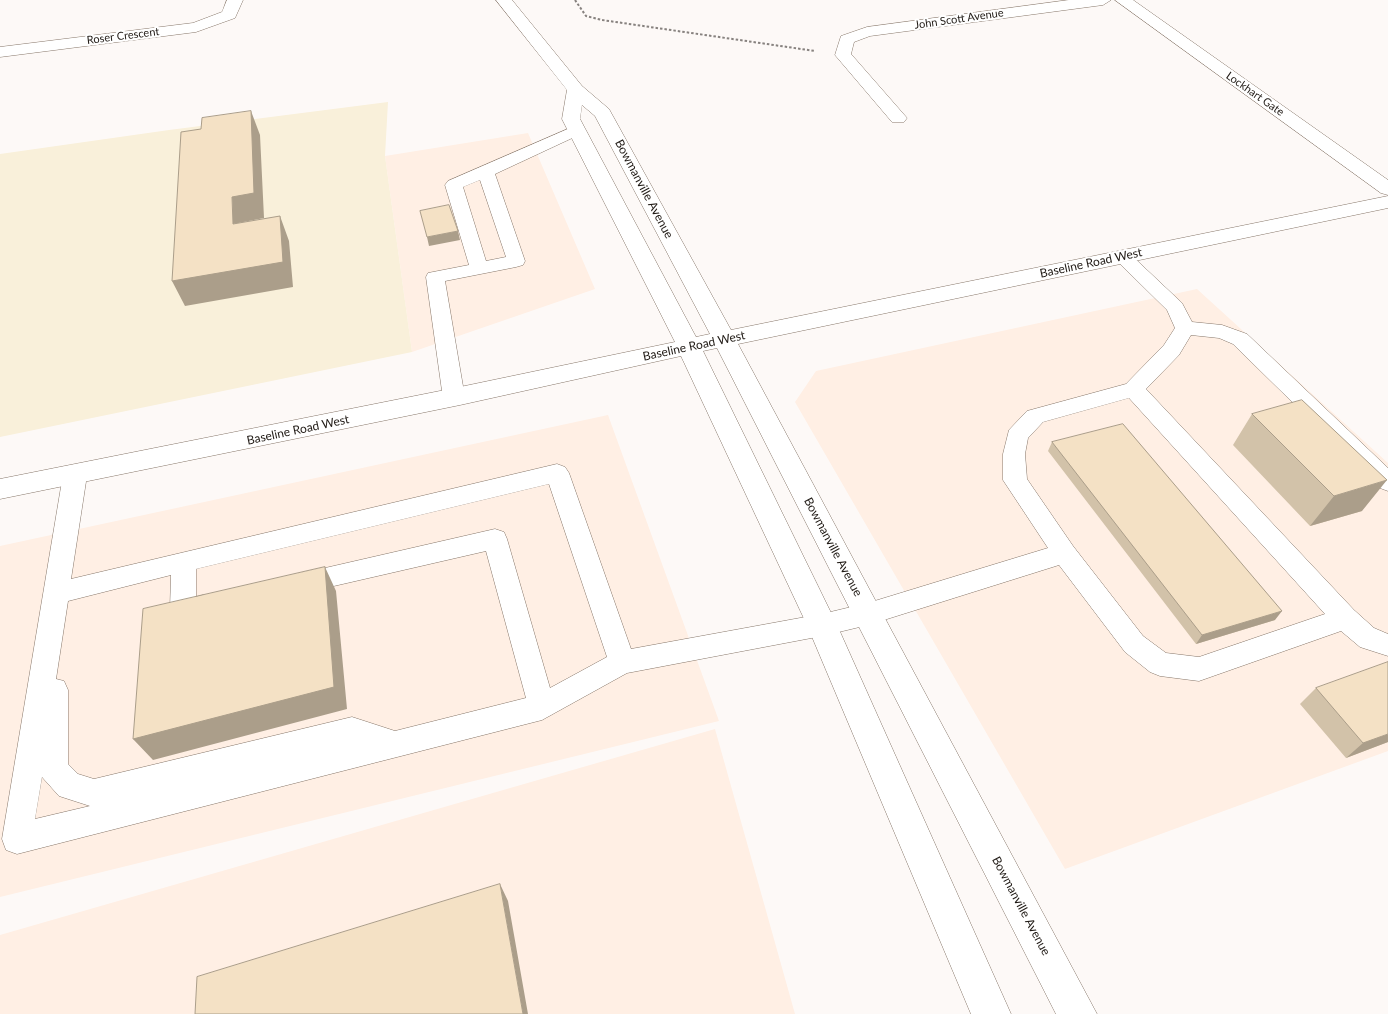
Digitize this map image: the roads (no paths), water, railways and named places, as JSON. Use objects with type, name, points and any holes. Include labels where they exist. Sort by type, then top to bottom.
[{"type":"street","name":"Roser Crescent","points":[[0,52],[196,26],[229,15],[235,0]]},
{"type":"street","name":"Bowmanville Avenue","points":[[504,0],[576,90],[603,112],[724,339],[1077,1014]]},
{"type":"street","name":"John Scott Avenue","points":[[898,118],[845,47],[867,32],[1102,0]]},
{"type":"street","name":"Lockhart Gate","points":[[1122,0],[1388,189]]},
{"type":"street","points":[[576,90],[571,119],[689,347],[822,626],[991,1014]]},
{"type":"street","name":"Baseline Road West","points":[[0,489],[454,398],[724,339],[1388,202]]},
{"type":"lane","points":[[479,268],[454,185],[577,130]]},
{"type":"lane","points":[[454,398],[436,277],[516,261],[486,172]]},
{"type":"lane","points":[[1122,257],[1175,307],[1185,328]]},
{"type":"lane","points":[[1185,328],[1172,350],[1134,390],[1035,416],[1017,436],[1014,454],[1015,480],[1064,552],[1134,644],[1160,664],[1199,669],[1345,618]]},
{"type":"lane","points":[[1185,328],[1222,332],[1240,339],[1388,482]]},
{"type":"lane","points":[[1134,390],[1345,618],[1364,636],[1381,644],[1388,645]]},
{"type":"lane","points":[[56,593],[557,473],[622,662]]},
{"type":"lane","points":[[75,475],[49,648],[17,839],[392,743],[542,707],[622,662],[822,626],[868,614],[1064,552]]},
{"type":"lane","points":[[280,588],[495,539],[542,707]]},
{"type":"lane","points":[[184,562],[183,610],[222,601]]},
{"type":"lane","points":[[49,648],[54,690],[53,770],[69,786],[94,793],[352,730],[392,743]]}]
